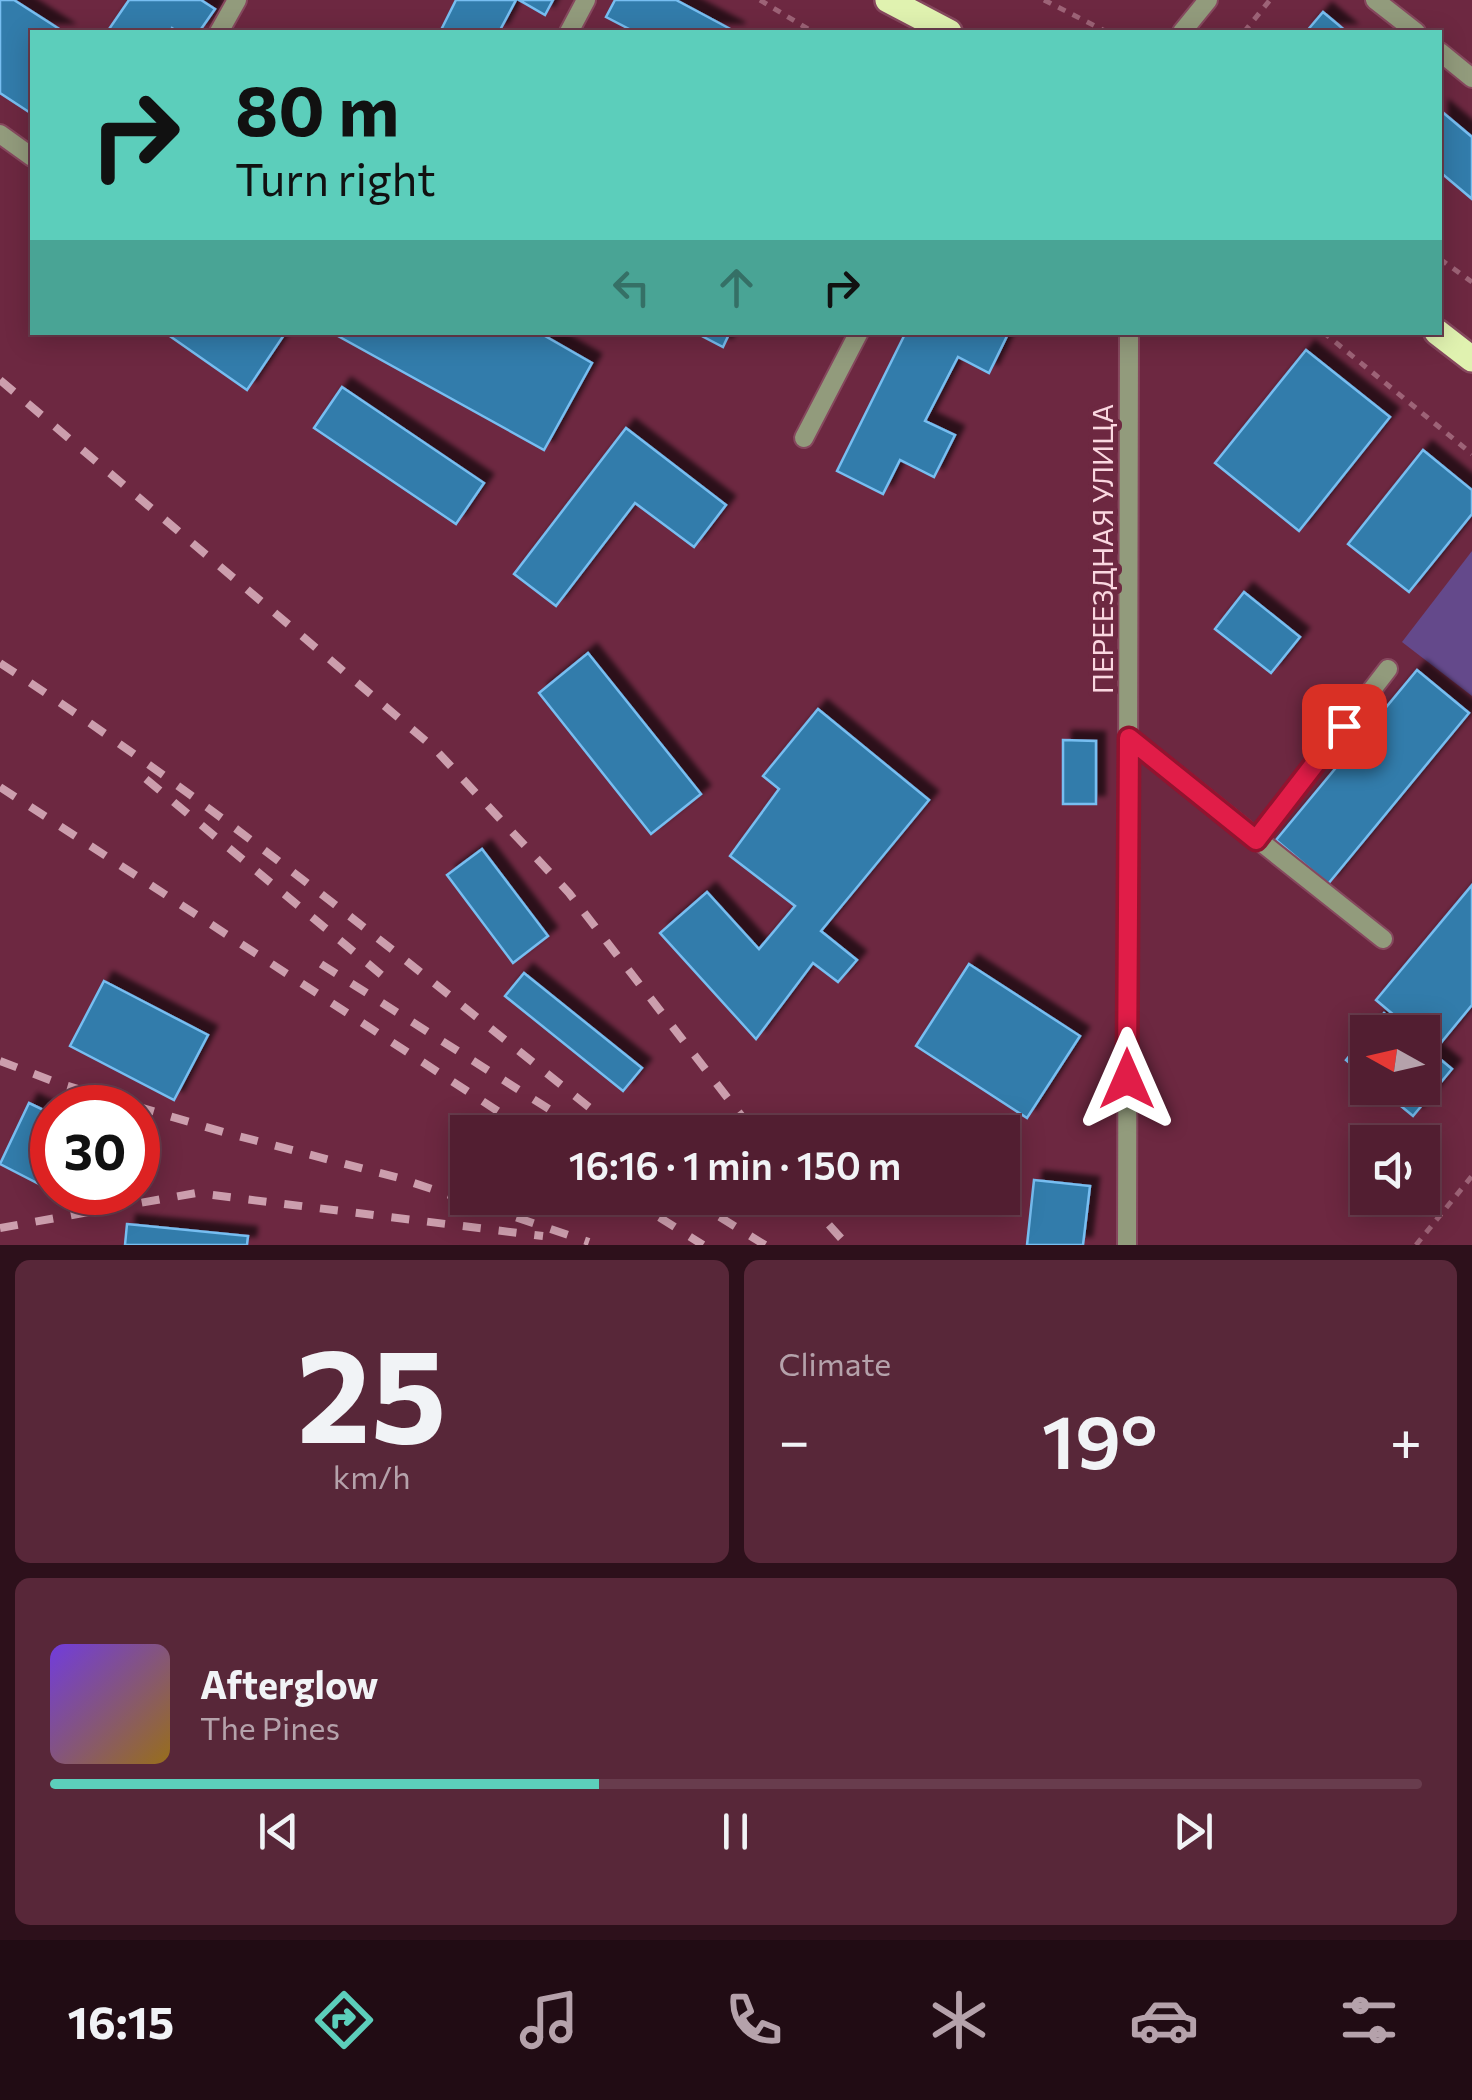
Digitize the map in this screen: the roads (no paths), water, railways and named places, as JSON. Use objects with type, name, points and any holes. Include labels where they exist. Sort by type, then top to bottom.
[{"type":"main road","points":[[888,0],[945,30]]},
{"type":"main road","points":[[1441,335],[1472,359]]},
{"type":"street","points":[[220,30],[237,0]]},
{"type":"street","points":[[570,30],[586,0]]},
{"type":"street","points":[[1184,30],[1208,0]]},
{"type":"street","points":[[1376,0],[1414,30]]},
{"type":"street","points":[[1442,54],[1472,78]]},
{"type":"street","points":[[0,134],[30,156]]},
{"type":"street","points":[[804,438],[857,335]]},
{"type":"street","name":"ПЕРЕЕЗДНАЯ УЛИЦА","points":[[1128,1245],[1130,335]]},
{"type":"street","points":[[1256,840],[1388,669]]},
{"type":"street","points":[[1129,738],[1382,939]]},
{"type":"railway","points":[[0,380],[433,747],[569,893],[741,1115]]},
{"type":"railway","points":[[0,663],[238,831],[599,1115]]},
{"type":"railway","points":[[146,779],[384,977]]},
{"type":"railway","points":[[0,787],[504,1115]]},
{"type":"railway","points":[[321,964],[558,1115]]},
{"type":"railway","points":[[0,1061],[58,1083],[223,1132],[399,1178],[589,1242]]},
{"type":"railway","points":[[0,1228],[196,1193],[543,1236]]},
{"type":"railway","points":[[656,1215],[703,1245]]},
{"type":"railway","points":[[716,1215],[765,1245]]},
{"type":"railway","points":[[820,1215],[847,1245]]}]
